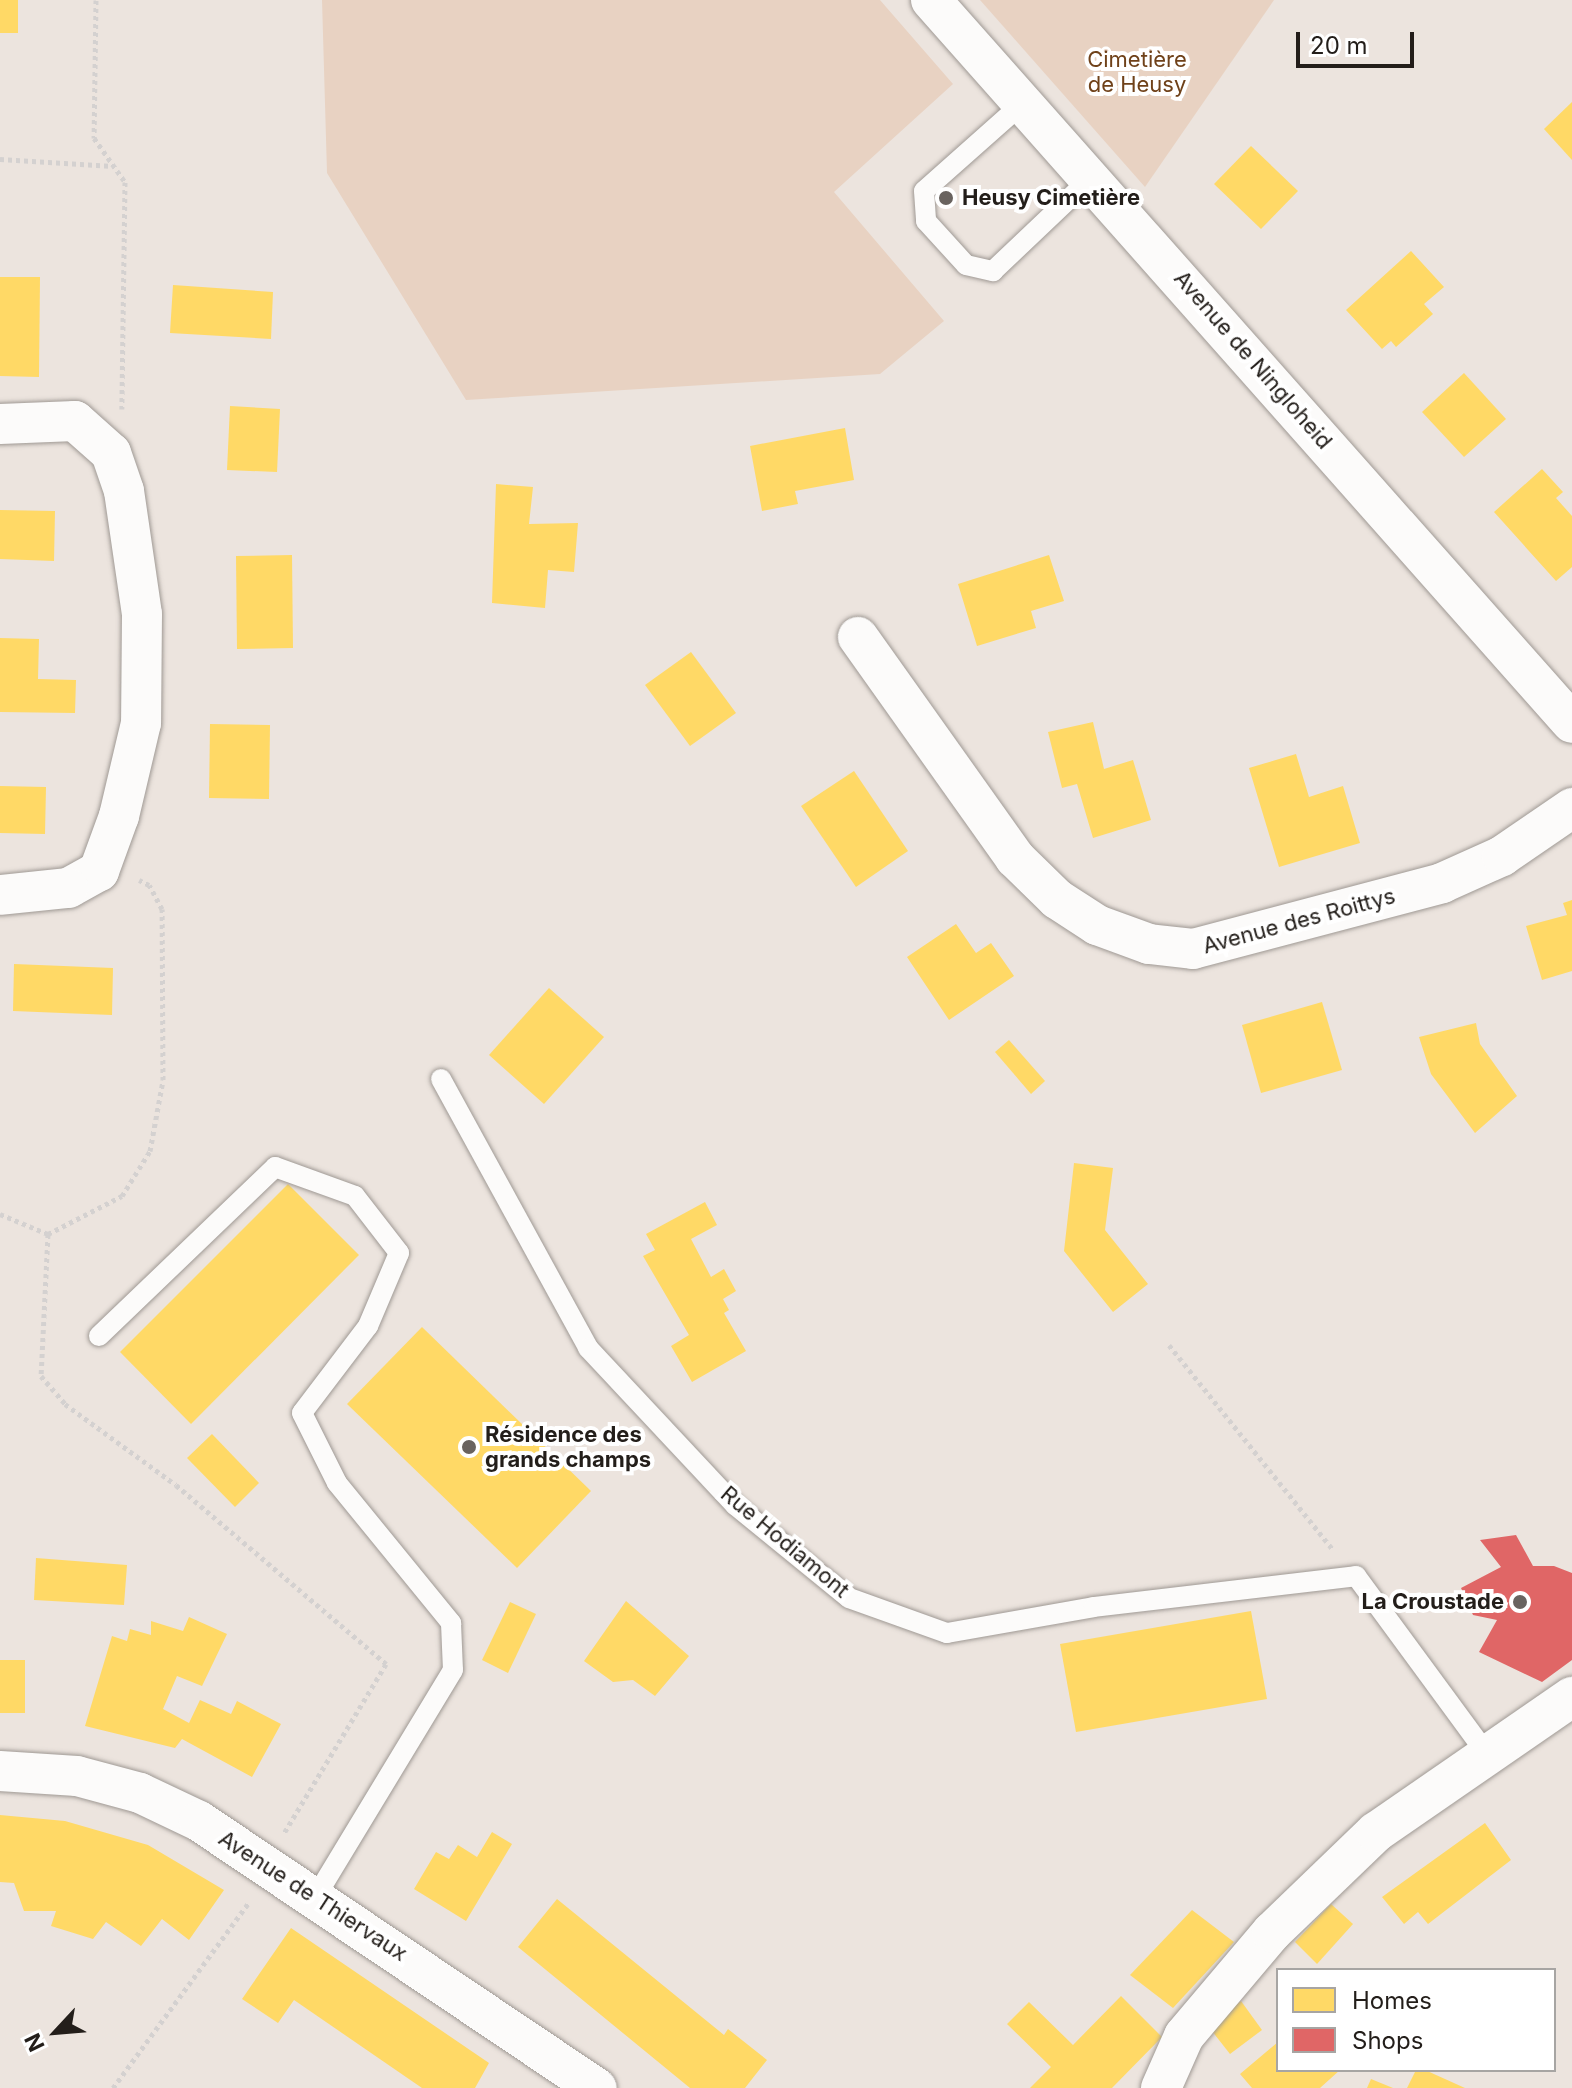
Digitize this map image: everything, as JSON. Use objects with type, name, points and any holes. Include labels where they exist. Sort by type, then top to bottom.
[{"type":"street","name":"Avenue de Ningloheid","points":[[931,0],[1572,723]]},
{"type":"street","points":[[0,424],[75,421],[111,453],[124,491],[142,614],[141,723],[119,816],[99,871],[68,888],[0,895]]},
{"type":"street","name":"Avenue des Roittys","points":[[858,637],[1015,858],[1057,899],[1097,925],[1149,944],[1193,949],[1442,883],[1502,856],[1572,808]]},
{"type":"street","points":[[1161,2088],[1184,2036],[1272,1932],[1376,1832],[1572,1697]]},
{"type":"street","name":"Avenue de Thiervaux","points":[[0,1771],[77,1776],[140,1793],[199,1821],[597,2088]]},
{"type":"lane","points":[[1023,103],[924,191],[926,221],[966,265],[993,271],[1091,178]]},
{"type":"lane","name":"Rue Hodiamont","points":[[441,1079],[588,1348],[735,1505],[849,1598],[947,1633],[1094,1607],[1356,1576]]},
{"type":"lane","points":[[99,1336],[275,1167],[355,1196],[399,1253],[368,1326],[302,1413],[337,1483],[451,1623],[453,1670],[315,1898]]},
{"type":"lane","points":[[1356,1576],[1488,1756]]},
{"type":"path","points":[[96,0],[94,138],[125,182],[122,414],[111,453]]},
{"type":"path","points":[[0,159],[113,166]]},
{"type":"path","points":[[0,1214],[48,1234],[122,1196],[150,1151],[163,1080],[162,909],[149,885],[102,862]]},
{"type":"path","points":[[48,1234],[41,1376],[65,1404],[176,1485],[386,1664],[269,1866],[113,2088]]},
{"type":"path","points":[[1169,1345],[1356,1576]]},
{"type":"green space","points":[[322,0],[880,0],[953,84],[834,192],[944,321],[880,374],[466,400],[327,173]]},
{"type":"green space","name":"Cimetière de Heusy","points":[[980,0],[1274,0],[1145,187]]},
{"type":"building: Homes","points":[[0,0],[18,0],[18,33],[0,33]]},
{"type":"building: Homes","points":[[1572,102],[1572,160],[1544,129]]},
{"type":"building: Homes","points":[[1251,146],[1298,191],[1261,229],[1214,184]]},
{"type":"building: Homes","points":[[1411,251],[1444,287],[1424,304],[1433,314],[1396,347],[1391,341],[1382,349],[1346,310]]},
{"type":"building: Homes","points":[[0,277],[40,277],[39,377],[0,376]]},
{"type":"building: Homes","points":[[173,285],[273,292],[271,339],[170,333]]},
{"type":"building: Homes","points":[[1464,373],[1506,419],[1464,457],[1422,412]]},
{"type":"building: Homes","points":[[230,406],[280,409],[277,472],[227,470]]},
{"type":"building: Homes","points":[[845,428],[854,480],[795,491],[798,504],[762,511],[750,446]]},
{"type":"building: Homes","points":[[1542,469],[1563,492],[1556,498],[1572,516],[1572,567],[1556,581],[1494,512]]},
{"type":"building: Homes","points":[[496,484],[533,487],[529,524],[578,523],[574,572],[548,570],[545,608],[492,603]]},
{"type":"building: Homes","points":[[0,510],[55,511],[54,561],[0,559]]},
{"type":"building: Homes","points":[[292,555],[293,648],[237,649],[236,556]]},
{"type":"building: Homes","points":[[1049,555],[1064,601],[1031,611],[1036,628],[977,646],[958,584]]},
{"type":"building: Homes","points":[[0,638],[39,639],[38,679],[76,680],[75,713],[0,712]]},
{"type":"building: Homes","points":[[691,652],[736,713],[690,746],[645,685]]},
{"type":"building: Homes","points":[[1093,722],[1104,769],[1133,760],[1151,820],[1093,838],[1077,784],[1062,788],[1048,732]]},
{"type":"building: Homes","points":[[210,724],[270,725],[269,799],[209,798]]},
{"type":"building: Homes","points":[[1296,754],[1309,797],[1343,786],[1360,843],[1279,867],[1249,768]]},
{"type":"building: Homes","points":[[854,771],[908,851],[856,887],[801,806]]},
{"type":"building: Homes","points":[[0,786],[46,787],[45,834],[0,833]]},
{"type":"building: Homes","points":[[1572,900],[1572,971],[1542,980],[1526,926],[1567,915],[1563,903]]},
{"type":"building: Homes","points":[[956,924],[976,953],[991,943],[1014,976],[949,1020],[907,957]]},
{"type":"building: Homes","points":[[14,964],[113,968],[112,1015],[13,1011]]},
{"type":"building: Homes","points":[[549,988],[604,1037],[544,1104],[489,1055]]},
{"type":"building: Homes","points":[[1322,1002],[1342,1070],[1261,1093],[1242,1025]]},
{"type":"building: Homes","points":[[1476,1023],[1480,1044],[1517,1096],[1475,1133],[1431,1074],[1419,1037]]},
{"type":"building: Homes","points":[[1009,1040],[1045,1081],[1031,1094],[995,1052]]},
{"type":"building: Homes","points":[[1074,1163],[1113,1168],[1105,1230],[1148,1284],[1113,1312],[1064,1251]]},
{"type":"building: Homes","points":[[288,1184],[359,1255],[191,1424],[120,1352]]},
{"type":"building: Homes","points":[[705,1202],[717,1225],[691,1239],[711,1277],[724,1269],[736,1291],[723,1299],[729,1310],[724,1313],[746,1351],[692,1382],[671,1346],[689,1335],[643,1256],[655,1250],[646,1234]]},
{"type":"building: Homes","name":"Résidence des grands champs","points":[[422,1327],[591,1491],[517,1568],[347,1404]]},
{"type":"building: Homes","points":[[212,1434],[259,1483],[235,1507],[187,1458]]},
{"type":"building: Homes","points":[[36,1558],[127,1565],[124,1605],[34,1600]]},
{"type":"building: Homes","points":[[626,1601],[689,1656],[655,1696],[633,1680],[613,1682],[584,1661]]},
{"type":"building: Homes","points":[[510,1602],[536,1614],[508,1673],[482,1660]]},
{"type":"building: Homes","points":[[1251,1611],[1267,1699],[1076,1732],[1060,1644]]},
{"type":"building: Homes","points":[[189,1617],[227,1634],[202,1686],[177,1676],[163,1709],[189,1723],[200,1700],[231,1714],[237,1701],[281,1724],[252,1777],[182,1739],[175,1748],[85,1726],[112,1636],[127,1641],[130,1629],[151,1635],[151,1621],[183,1631]]},
{"type":"building: Homes","points":[[0,1660],[25,1660],[25,1713],[0,1713]]},
{"type":"building: Homes","points":[[0,1815],[65,1821],[148,1845],[224,1890],[189,1940],[162,1919],[141,1946],[106,1922],[93,1939],[51,1926],[56,1911],[24,1911],[14,1883],[0,1882]]},
{"type":"building: Homes","points":[[1485,1823],[1511,1860],[1428,1924],[1418,1912],[1404,1924],[1382,1897]]},
{"type":"building: Homes","points":[[492,1832],[512,1844],[466,1921],[414,1889],[436,1852],[449,1859],[458,1845],[477,1857]]},
{"type":"building: Homes","points":[[557,1899],[724,2035],[728,2029],[767,2060],[745,2088],[690,2088],[518,1947]]},
{"type":"building: Homes","points":[[1331,1904],[1353,1924],[1317,1964],[1295,1942]]},
{"type":"building: Homes","points":[[1192,1910],[1234,1942],[1173,2008],[1130,1975]]},
{"type":"building: Homes","points":[[291,1928],[489,2063],[475,2088],[422,2088],[294,2000],[278,2023],[242,1999]]},
{"type":"building: Homes","points":[[1121,1996],[1162,2037],[1112,2088],[1030,2088],[1051,2067],[1007,2024],[1029,2002],[1073,2045]]},
{"type":"building: Homes","points":[[1241,2001],[1262,2030],[1230,2054],[1208,2026]]},
{"type":"building: Homes","points":[[1276,2044],[1276,2072],[1338,2072],[1320,2088],[1252,2088],[1240,2074]]},
{"type":"building: Homes","points":[[1415,2072],[1429,2072],[1465,2088],[1407,2088]]},
{"type":"building: Homes","points":[[1371,2079],[1393,2088],[1367,2088]]},
{"type":"building: Shops","name":"La Croustade","points":[[1516,1535],[1533,1566],[1554,1566],[1572,1573],[1572,1660],[1542,1682],[1479,1652],[1497,1620],[1473,1615],[1461,1588],[1501,1567],[1480,1540]]},
{"type":"place","name":"Heusy Cimetière","points":[[946,198]]},
{"type":"place","name":"Résidence des grands champs","points":[[469,1447]]},
{"type":"place","name":"La Croustade","points":[[1520,1602]]}]
